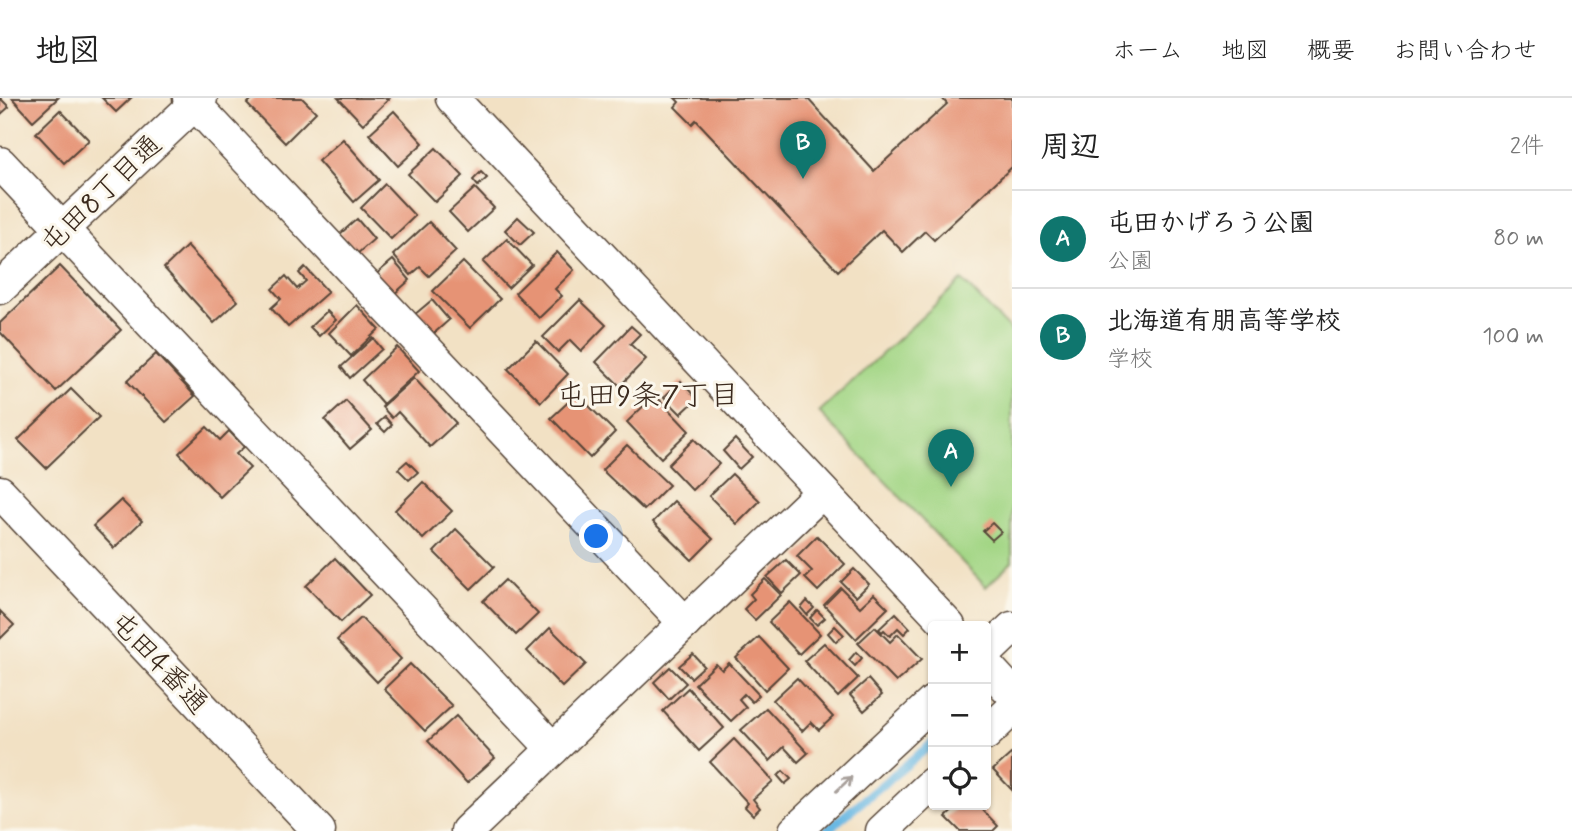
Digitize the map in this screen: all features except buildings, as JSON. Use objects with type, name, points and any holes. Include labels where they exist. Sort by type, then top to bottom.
[{"type":"street","points":[[452,98],[944,621]]},
{"type":"street","points":[[195,100],[685,623]]},
{"type":"street","name":"屯田8丁目通","points":[[0,288],[195,100]]},
{"type":"street","points":[[0,163],[553,749]]},
{"type":"street","name":"屯田4番通","points":[[0,492],[319,831]]},
{"type":"street","points":[[467,831],[822,492]]},
{"type":"street","points":[[991,648],[1012,628]]},
{"type":"street","points":[[991,670],[1012,693]]},
{"type":"street","points":[[794,831],[928,707]]},
{"type":"street","points":[[991,729],[1012,709]]},
{"type":"street","points":[[882,831],[928,788]]},
{"type":"green space","points":[[962,280],[1012,332],[1012,562],[986,587],[819,412]]},
{"type":"waterway","points":[[826,831],[928,747]]},
{"type":"place","name":"北海道有朋高等学校","points":[[803,179]]},
{"type":"place","name":"屯田かげろう公園","points":[[951,487]]},
{"type":"district","name":"屯田9条7丁目","points":[[648,395]]}]
